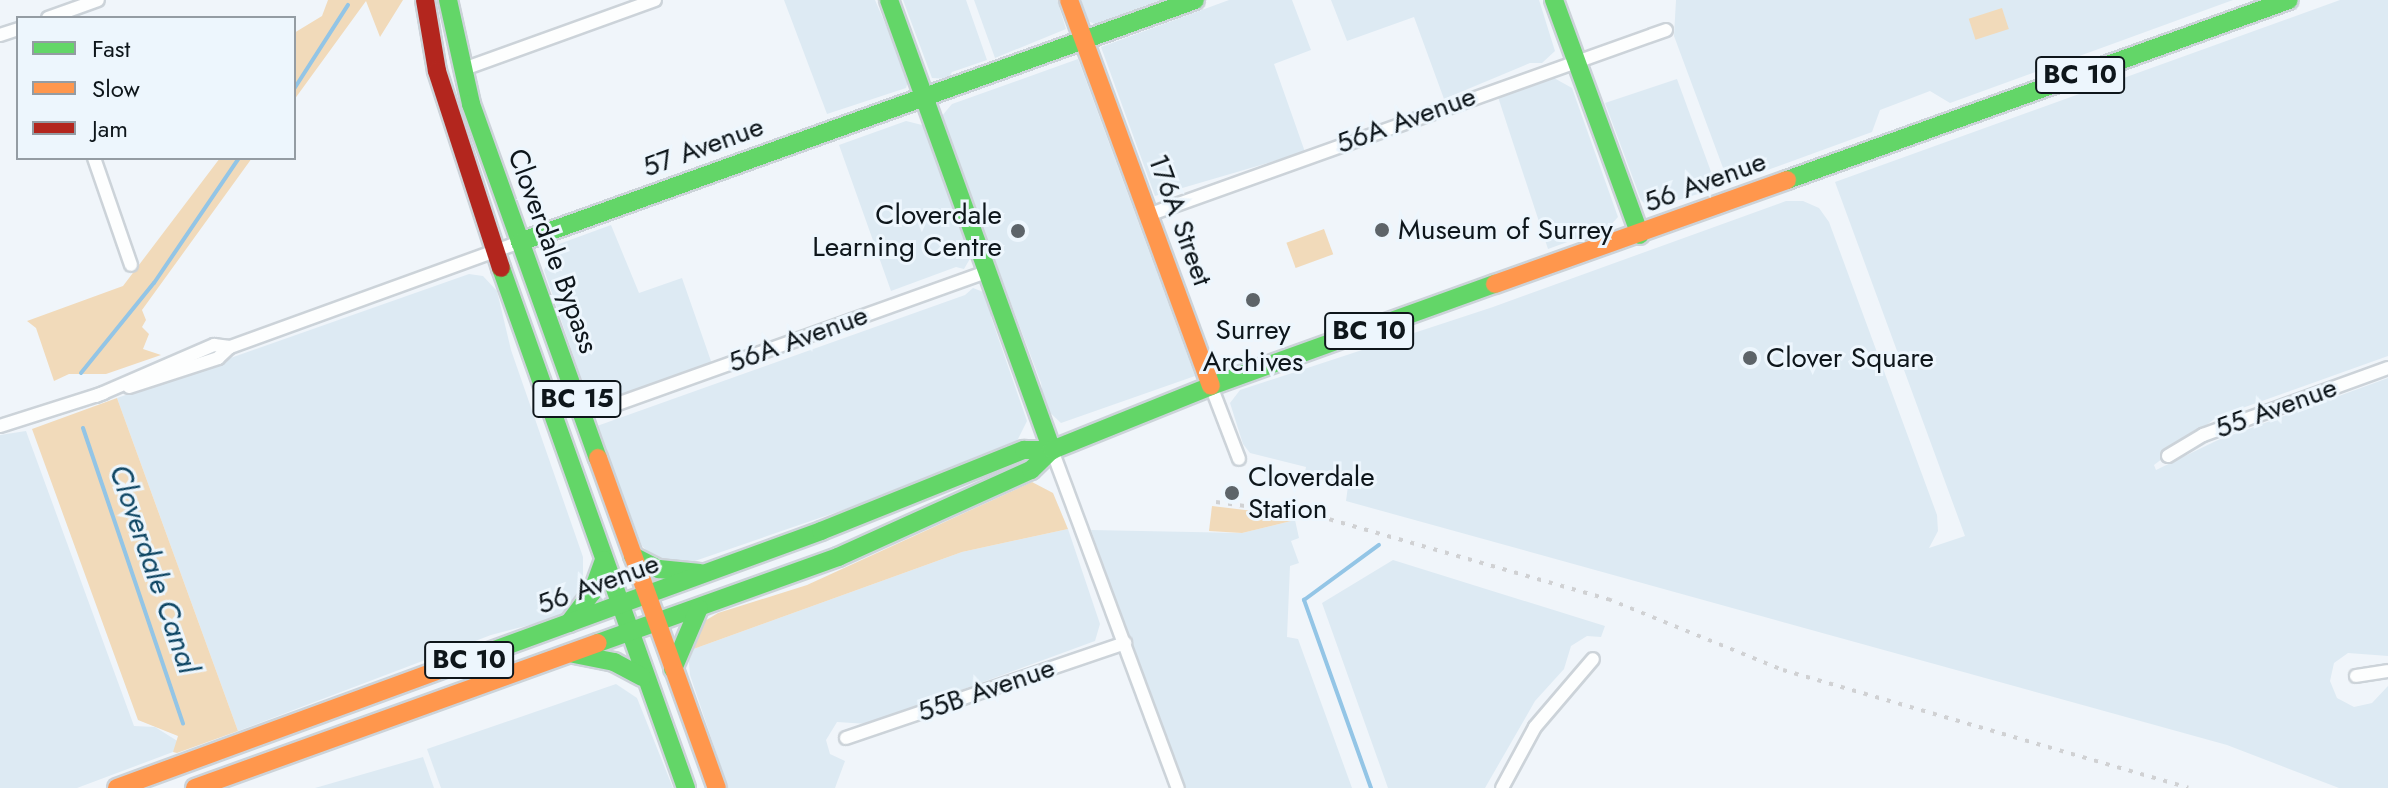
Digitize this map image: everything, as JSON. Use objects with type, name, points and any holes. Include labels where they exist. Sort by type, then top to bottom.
[{"type":"main road","name":"Cloverdale Bypass","points":[[425,0],[437,71],[495,251],[642,677],[686,788]]},
{"type":"main road","name":"Cloverdale Bypass","points":[[448,0],[461,70],[717,788]]},
{"type":"main road","points":[[889,0],[1052,450]]},
{"type":"main road","name":"176A Street","points":[[1069,0],[1211,386]]},
{"type":"main road","name":"57 Avenue","points":[[520,242],[1195,0]]},
{"type":"main road","points":[[1554,0],[1640,235]]},
{"type":"main road","name":"56 Avenue","points":[[195,788],[699,608],[881,539],[1031,470],[1052,450],[1211,386],[1640,235],[2289,0]]},
{"type":"main road","name":"56 Avenue","points":[[117,788],[647,596],[1024,450],[1052,450]]},
{"type":"main road","points":[[633,556],[659,569],[708,573]]},
{"type":"main road","points":[[567,624],[592,593],[604,560]]},
{"type":"main road","points":[[673,669],[699,608]]},
{"type":"main road","points":[[572,654],[614,662],[642,677]]},
{"type":"street","points":[[54,16],[98,0]]},
{"type":"street","points":[[461,70],[655,0]]},
{"type":"street","name":"56A Avenue","points":[[1148,215],[1575,59],[1666,30]]},
{"type":"street","points":[[95,160],[131,265]]},
{"type":"street","name":"57 Avenue","points":[[0,426],[218,358],[230,347],[520,242]]},
{"type":"street","name":"56A Avenue","points":[[609,407],[987,272]]},
{"type":"street","name":"55 Avenue","points":[[2168,456],[2203,435],[2388,368]]},
{"type":"street","name":"176A Street","points":[[1211,386],[1239,459]]},
{"type":"street","points":[[1052,450],[1178,788]]},
{"type":"street","name":"55B Avenue","points":[[846,738],[1125,643]]},
{"type":"street","points":[[1502,788],[1535,727],[1593,659]]},
{"type":"street","points":[[2356,676],[2388,671]]},
{"type":"shaded area","points":[[328,0],[403,0],[380,37],[366,1],[296,97],[296,32],[322,16]]},
{"type":"shaded area","points":[[784,0],[875,0],[909,79],[906,88],[827,114]]},
{"type":"shaded area","points":[[903,0],[966,0],[987,60],[952,72],[948,79],[932,78]]},
{"type":"shaded area","points":[[974,0],[1057,0],[1066,29],[995,58]]},
{"type":"shaded area","points":[[1081,0],[1161,0],[1095,24],[1088,21]]},
{"type":"shaded area","points":[[1229,0],[1292,0],[1311,50],[1274,64],[1305,152],[1155,196],[1101,47]]},
{"type":"shaded area","points":[[1331,0],[1539,0],[1555,51],[1542,63],[1530,63],[1444,99],[1414,17],[1347,41]]},
{"type":"shaded area","points":[[1676,0],[2233,0],[1950,103],[1930,91],[1880,110],[1872,132],[1729,184],[1674,36]]},
{"type":"shaded area","points":[[2340,0],[2388,0],[2388,356],[2217,417],[2154,465],[2156,470],[2218,440],[2388,378],[2388,656],[2348,653],[2334,663],[2330,681],[2337,698],[2354,707],[2372,703],[2388,686],[2388,788],[2339,788],[2227,745],[1346,501],[1348,486],[1304,477],[1306,467],[1250,453],[1243,444],[1230,403],[1240,390],[1493,307],[1786,201],[1803,201],[1819,208],[1829,222],[1937,515],[1938,531],[1929,548],[1965,536],[1835,182]]},
{"type":"shaded area","points":[[2002,8],[2009,29],[1976,40],[1969,19]]},
{"type":"shaded area","points":[[1078,59],[1195,376],[1061,423],[1045,408],[1041,383],[941,117],[952,104]]},
{"type":"shaded area","points":[[1554,78],[1572,88],[1618,217],[1609,227],[1548,249],[1497,94]]},
{"type":"shaded area","points":[[1677,79],[1717,188],[1650,209],[1641,200],[1605,103]]},
{"type":"shaded area","points":[[906,121],[926,126],[971,257],[964,269],[956,267],[891,291],[839,145]]},
{"type":"shaded area","points":[[218,160],[251,160],[142,310],[146,320],[142,327],[149,334],[143,349],[161,355],[106,374],[69,374],[54,381],[36,328],[27,321],[123,286]]},
{"type":"shaded area","points":[[611,225],[639,293],[682,278],[712,364],[591,407],[544,270],[559,244]]},
{"type":"shaded area","points":[[1324,229],[1333,254],[1296,268],[1286,243]]},
{"type":"shaded area","points":[[469,274],[483,276],[497,291],[511,350],[583,557],[583,587],[566,611],[549,620],[491,635],[238,731],[117,398]]},
{"type":"shaded area","points":[[973,288],[986,293],[991,317],[1027,421],[1017,441],[866,502],[689,563],[654,557],[642,546],[597,426],[965,295]]},
{"type":"shaded area","points":[[117,398],[238,731],[177,753],[173,752],[178,736],[138,720],[32,429]]},
{"type":"shaded area","points":[[26,431],[134,726],[155,727],[179,742],[173,752],[77,788],[0,788],[0,435]]},
{"type":"shaded area","points":[[1032,482],[1053,493],[1068,529],[962,552],[688,651],[703,622],[718,613],[807,585]]},
{"type":"shaded area","points":[[1212,506],[1295,516],[1295,520],[1242,533],[1209,531]]},
{"type":"shaded area","points":[[1295,520],[1299,538],[1291,541],[1299,563],[1290,566],[1287,637],[1298,639],[1352,788],[1181,788],[1091,530],[1242,533]]},
{"type":"shaded area","points":[[1068,529],[1100,624],[1095,641],[868,724],[837,722],[826,740],[830,754],[845,761],[835,788],[728,788],[690,675],[688,651],[962,552]]},
{"type":"shaded area","points":[[1393,560],[1605,626],[1601,637],[1587,636],[1571,646],[1564,669],[1535,701],[1485,788],[1388,788],[1322,603]]},
{"type":"shaded area","points":[[616,684],[637,698],[673,788],[441,788],[427,749]]},
{"type":"shaded area","points":[[423,757],[434,788],[315,788]]},
{"type":"waterway","name":"Cloverdale Canal","points":[[296,86],[348,5]]},
{"type":"waterway","name":"Cloverdale Canal","points":[[81,373],[154,283],[238,160]]},
{"type":"waterway","name":"Cloverdale Canal","points":[[83,428],[183,724]]},
{"type":"waterway","points":[[1371,788],[1304,600],[1379,545]]},
{"type":"railway","points":[[1216,502],[1318,516],[1608,599],[1783,670],[2188,788]]},
{"type":"traffic: fast","points":[[448,0],[471,104],[598,458]]},
{"type":"traffic: fast","points":[[889,0],[1052,450]]},
{"type":"traffic: fast","points":[[520,242],[1195,0]]},
{"type":"traffic: fast","points":[[1554,0],[1640,235]]},
{"type":"traffic: fast","points":[[1787,180],[2289,0]]},
{"type":"traffic: fast","points":[[501,268],[686,788]]},
{"type":"traffic: fast","points":[[478,656],[821,531],[1024,450],[1052,450],[1211,386],[1495,284]]},
{"type":"traffic: fast","points":[[598,643],[838,557],[1031,470],[1052,450]]},
{"type":"traffic: fast","points":[[633,556],[659,569],[700,573]]},
{"type":"traffic: fast","points":[[569,623],[592,593],[604,560]]},
{"type":"traffic: fast","points":[[673,669],[699,608]]},
{"type":"traffic: fast","points":[[574,654],[614,662],[642,677]]},
{"type":"traffic: slow","points":[[1069,0],[1211,386]]},
{"type":"traffic: slow","points":[[1495,284],[1787,180]]},
{"type":"traffic: slow","points":[[598,458],[717,788]]},
{"type":"traffic: slow","points":[[195,788],[598,643]]},
{"type":"traffic: slow","points":[[117,788],[478,656]]},
{"type":"traffic: jam","points":[[425,0],[437,71],[501,268]]},
{"type":"place","name":"Museum of Surrey","points":[[1382,230]]},
{"type":"place","name":"Cloverdale Learning Centre","points":[[1018,231]]},
{"type":"place","name":"Surrey Archives","points":[[1253,300]]},
{"type":"place","name":"Clover Square","points":[[1750,358]]},
{"type":"place","name":"Cloverdale Station","points":[[1232,493]]}]
